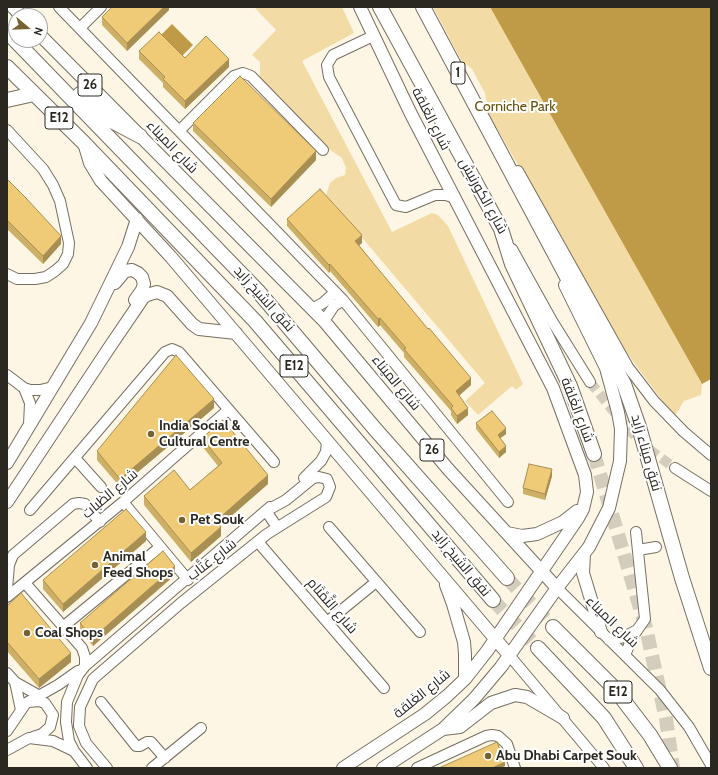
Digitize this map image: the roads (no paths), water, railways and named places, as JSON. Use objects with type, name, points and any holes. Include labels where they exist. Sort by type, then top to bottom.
[{"type":"highway","name":"شارع الكورنيش","points":[[380,7],[501,229]]},
{"type":"highway","name":"1","points":[[423,7],[552,251]]},
{"type":"highway","name":"نفق الشيخ زايد","points":[[23,48],[257,290],[379,434],[507,578]]},
{"type":"highway","points":[[26,48],[38,54],[108,119],[140,136]]},
{"type":"highway","name":"نفق الشيخ زايد","points":[[7,67],[84,143],[255,321],[493,600]]},
{"type":"highway","points":[[7,100],[34,94]]},
{"type":"highway","points":[[501,229],[512,264],[570,386],[594,454]]},
{"type":"highway","name":"نفق ميناء زايد","points":[[552,251],[616,367],[629,398],[682,578],[711,668]]},
{"type":"highway","name":"E12","points":[[553,626],[614,688],[650,735],[670,768]]},
{"type":"highway","name":"E12","points":[[538,648],[604,718],[636,768]]},
{"type":"main road","name":"شارع الغَلقة","points":[[343,768],[425,714],[465,679],[487,651],[578,518],[585,501],[585,474],[559,401],[544,368],[455,198],[373,36],[360,7]]},
{"type":"main road","name":"شارع الميناء","points":[[48,43],[312,308],[448,469],[507,533],[544,567],[557,588]]},
{"type":"main road","points":[[84,143],[90,163],[98,177],[137,219],[236,334],[509,655]]},
{"type":"main road","points":[[7,463],[79,345],[103,301],[128,247],[137,219]]},
{"type":"main road","points":[[389,767],[443,729],[474,699],[501,667],[557,588],[584,554],[597,533],[612,497],[620,461],[621,429],[614,395],[606,368],[571,300],[552,251]]},
{"type":"main road","points":[[103,301],[122,273],[132,270],[141,275],[144,280],[144,287],[128,310],[125,325]]},
{"type":"main road","points":[[7,502],[143,298],[157,292],[167,296],[192,324],[199,329],[236,334]]},
{"type":"main road","points":[[507,533],[530,535],[556,526],[570,518],[585,501]]},
{"type":"main road","points":[[584,554],[583,573],[605,636]]},
{"type":"main road","points":[[544,567],[552,575],[558,578],[565,578]]},
{"type":"main road","points":[[440,573],[453,604],[464,642],[466,654],[465,679]]},
{"type":"main road","points":[[487,651],[492,652],[499,658],[501,667]]},
{"type":"main road","points":[[443,729],[460,727],[490,703],[515,695],[527,697],[563,718]]},
{"type":"street","points":[[59,7],[180,130],[343,300],[508,502]]},
{"type":"street","points":[[80,28],[101,7]]},
{"type":"street","points":[[373,36],[333,55],[327,65],[329,77],[396,205],[406,207],[436,195],[446,195],[455,198]]},
{"type":"street","points":[[180,130],[234,76],[243,73],[251,76],[323,150]]},
{"type":"street","points":[[7,130],[43,169],[53,185],[60,201],[69,243],[68,254],[63,264],[46,277],[35,279],[17,279],[7,274]]},
{"type":"street","points":[[494,140],[512,163],[528,189],[628,367],[664,412],[699,446],[711,454]]},
{"type":"street","name":"شارع الكورنيش","points":[[501,229],[552,321],[590,382]]},
{"type":"street","points":[[312,308],[323,303],[335,292]]},
{"type":"street","points":[[324,321],[334,306],[343,300]]},
{"type":"street","points":[[30,510],[168,350],[176,349],[179,352],[274,462]]},
{"type":"street","points":[[7,375],[24,388],[36,390],[53,387]]},
{"type":"street","points":[[24,388],[30,403],[28,429]]},
{"type":"street","name":"شارع الظبات","points":[[7,597],[124,502],[228,410]]},
{"type":"street","name":"شارع عَتَّاب","points":[[7,731],[23,706],[38,695],[58,685],[100,653],[188,580],[318,466],[324,457],[328,441]]},
{"type":"street","points":[[75,458],[101,487]]},
{"type":"street","points":[[675,468],[711,491]]},
{"type":"street","name":"شارع عَتَّاب","points":[[107,768],[86,743],[79,726],[80,707],[93,679],[181,603],[277,527],[326,497],[330,491],[328,481],[319,476],[313,478],[286,500],[266,511]]},
{"type":"street","points":[[124,502],[188,580]]},
{"type":"street","points":[[7,589],[9,565],[13,555],[73,504],[85,504],[100,522]]},
{"type":"street","points":[[266,511],[277,527]]},
{"type":"street","points":[[329,527],[420,632]]},
{"type":"street","points":[[605,636],[624,637],[636,630],[644,622],[645,615],[636,532]]},
{"type":"street","name":"شارع التَّمْتَام","points":[[258,542],[384,688]]},
{"type":"street","points":[[64,626],[160,546]]},
{"type":"street","points":[[638,550],[656,547]]},
{"type":"street","points":[[327,622],[376,582]]},
{"type":"street","points":[[25,583],[82,648],[85,657],[84,666]]},
{"type":"street","name":"شارع الميناء","points":[[557,588],[644,673],[675,708],[689,727],[711,765]]},
{"type":"street","points":[[625,655],[636,630]]},
{"type":"street","points":[[82,648],[100,653]]},
{"type":"street","points":[[509,655],[603,767]]},
{"type":"street","name":"شارع عَتَّاب","points":[[84,666],[73,683],[66,707],[67,732],[74,751],[87,768]]},
{"type":"street","points":[[7,673],[15,682],[38,695]]},
{"type":"street","points":[[7,750],[29,738],[42,734],[50,728],[53,714],[46,703],[33,701],[23,706],[15,682]]},
{"type":"street","points":[[101,702],[136,746],[151,742],[165,758]]},
{"type":"street","points":[[152,768],[201,728]]},
{"type":"street","points":[[417,768],[486,736],[492,735],[503,739],[507,744],[515,768]]},
{"type":"street","name":"شارع عَتَّاب","points":[[29,738],[53,741],[74,751]]},
{"type":"tunnel","points":[[590,382],[627,428],[650,450],[675,468]]},
{"type":"tunnel","points":[[594,454],[646,628],[666,719],[673,768]]},
{"type":"tunnel","points":[[507,578],[553,627]]},
{"type":"tunnel","points":[[493,600],[538,648]]},
{"type":"place","name":"India Social & Cultural Centre","points":[[151,434]]},
{"type":"place","name":"Pet Souk","points":[[182,520]]},
{"type":"place","name":"Animal Feed Shops","points":[[95,565]]},
{"type":"place","name":"Coal Shops","points":[[27,633]]},
{"type":"place","name":"Abu Dhabi Carpet Souk","points":[[488,756]]},
{"type":"park label","name":"Corniche Park","points":[[515,107]]}]
